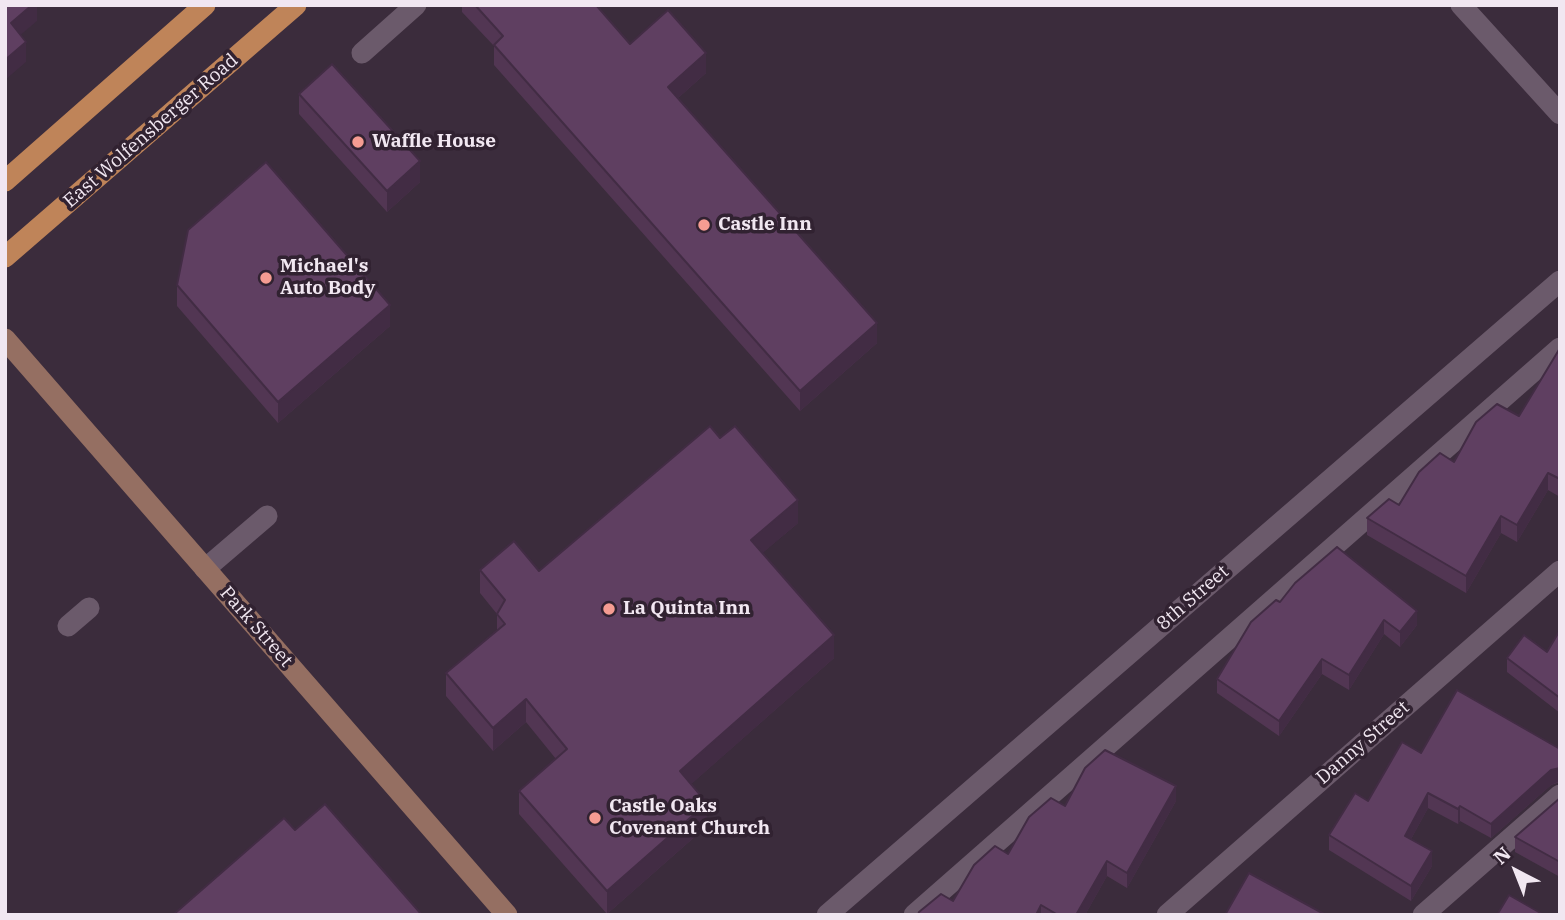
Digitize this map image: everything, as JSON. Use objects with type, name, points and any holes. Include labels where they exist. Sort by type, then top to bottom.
[{"type":"main road","points":[[5,181],[205,5]]},
{"type":"main road","name":"East Wolfensberger Road","points":[[5,257],[296,5]]},
{"type":"street","points":[[362,53],[416,5]]},
{"type":"street","points":[[1461,5],[1560,114]]},
{"type":"street","name":"8th Street","points":[[827,915],[1560,281]]},
{"type":"street","name":"Park Street","points":[[5,339],[507,915]]},
{"type":"street","points":[[914,915],[1560,348]]},
{"type":"street","points":[[205,569],[267,516]]},
{"type":"street","name":"Danny Street","points":[[1167,915],[1560,571]]},
{"type":"street","points":[[68,626],[89,608]]},
{"type":"street","points":[[1423,915],[1560,795]]},
{"type":"building","points":[[5,5],[32,5],[11,23],[26,42],[5,60]]},
{"type":"building","name":"Castle Inn","points":[[475,5],[596,5],[630,44],[668,10],[706,53],[668,87],[877,323],[800,391],[494,45],[503,36]]},
{"type":"building","points":[[332,64],[420,161],[387,191],[299,94]]},
{"type":"building","name":"Michael's Auto Body","points":[[266,162],[390,305],[278,402],[177,285],[188,230]]},
{"type":"building","points":[[1560,348],[1560,479],[1548,473],[1517,525],[1501,516],[1466,576],[1367,518],[1389,499],[1399,505],[1419,472],[1440,453],[1454,462],[1476,422],[1497,404],[1519,416]]},
{"type":"building","points":[[710,426],[720,438],[735,426],[798,500],[751,540],[834,635],[680,771],[707,803],[607,891],[519,791],[567,749],[526,699],[493,728],[446,673],[505,624],[497,614],[505,600],[480,570],[514,541],[539,571]]},
{"type":"building","points":[[1337,547],[1417,611],[1400,632],[1384,620],[1349,675],[1322,659],[1279,721],[1217,679],[1251,622],[1276,600],[1280,602],[1295,583]]},
{"type":"building","points":[[1560,630],[1560,698],[1507,658],[1524,635],[1547,652]]},
{"type":"building","points":[[1457,690],[1560,749],[1560,768],[1551,770],[1491,824],[1460,806],[1458,809],[1428,793],[1405,836],[1432,851],[1411,886],[1329,835],[1355,793],[1368,801],[1402,742],[1421,753]]},
{"type":"building","points":[[1105,750],[1176,786],[1127,873],[1107,861],[1076,915],[1058,915],[1041,905],[1036,915],[918,915],[941,894],[953,901],[974,865],[995,846],[1008,854],[1029,817],[1051,798],[1065,806],[1085,768]]},
{"type":"building","points":[[1560,798],[1560,862],[1515,837]]},
{"type":"building","points":[[325,804],[422,915],[173,915],[284,818],[295,830]]},
{"type":"building","points":[[1249,873],[1326,915],[1225,915]]},
{"type":"building","points":[[1509,895],[1544,915],[1497,915]]},
{"type":"place","name":"Waffle House","points":[[358,142]]},
{"type":"place","name":"Castle Inn","points":[[704,225]]},
{"type":"place","name":"Michael's Auto Body","points":[[266,278]]},
{"type":"place","name":"La Quinta Inn","points":[[609,609]]},
{"type":"place","name":"Castle Oaks Covenant Church","points":[[595,818]]}]
